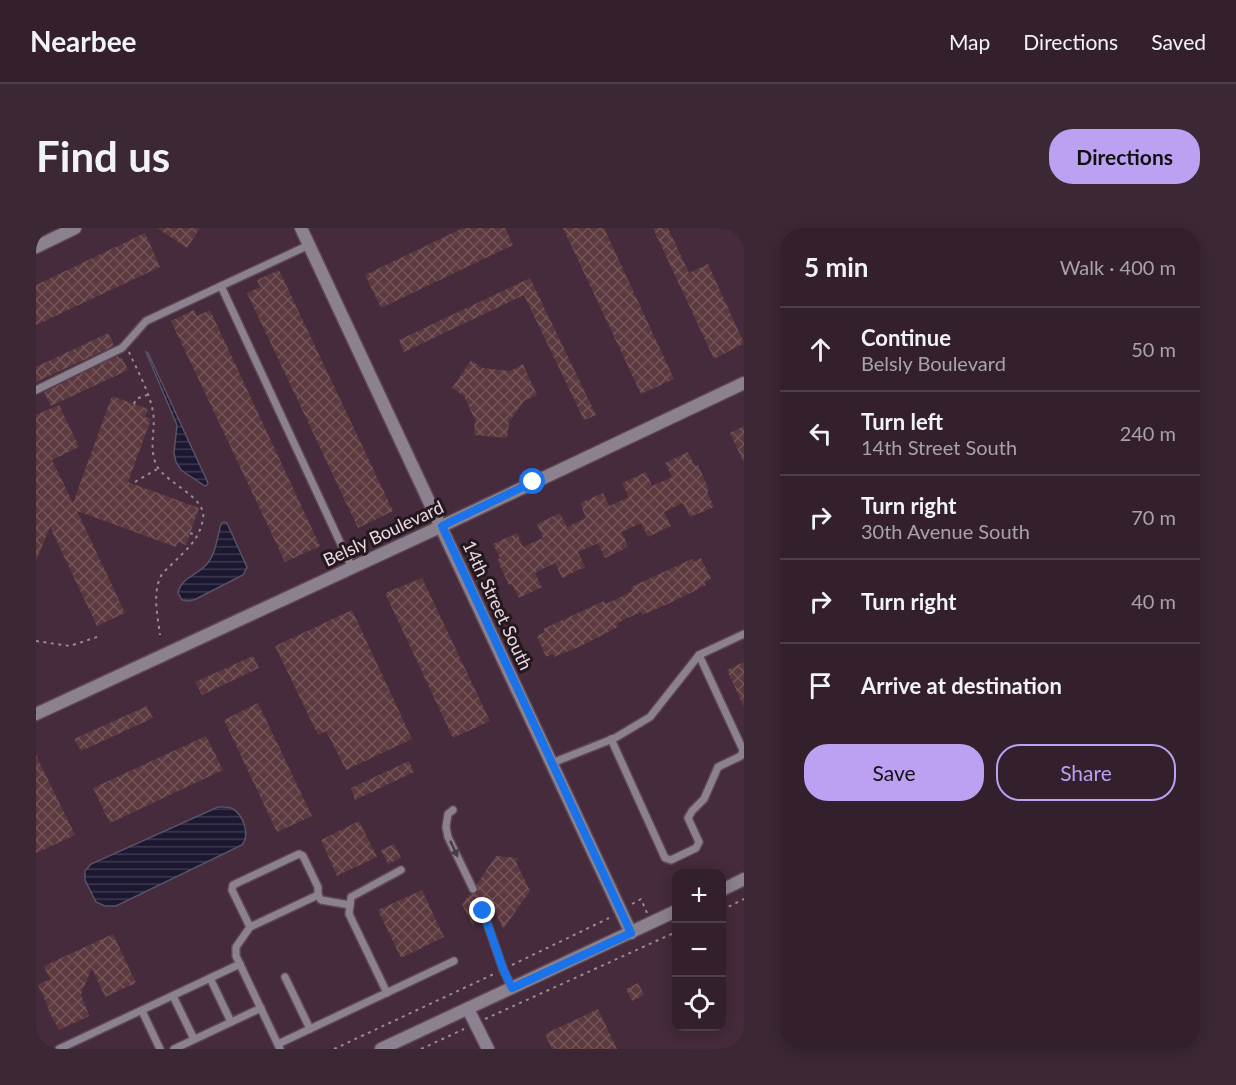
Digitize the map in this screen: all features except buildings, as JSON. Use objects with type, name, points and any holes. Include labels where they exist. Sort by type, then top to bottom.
[{"type":"street","points":[[36,247],[75,228]]},
{"type":"street","name":"14th Street South","points":[[301,228],[631,933]]},
{"type":"street","name":"Belsly Boulevard","points":[[36,714],[744,383]]},
{"type":"street","points":[[726,888],[744,879]]},
{"type":"street","points":[[381,1049],[672,913]]},
{"type":"street","points":[[468,1009],[488,1049]]},
{"type":"lane","points":[[36,390],[122,348],[146,321],[309,245]]},
{"type":"lane","points":[[221,285],[352,568]]},
{"type":"lane","points":[[552,763],[612,739],[650,717],[699,656],[744,634]]},
{"type":"lane","points":[[612,739],[665,858],[670,860],[696,848],[699,842],[688,818],[704,799],[718,767],[741,756],[743,750],[699,656]]},
{"type":"lane","points":[[453,810],[448,814],[446,827],[473,889]]},
{"type":"lane","points":[[250,927],[232,890],[232,885],[299,854],[303,856],[318,887],[321,900],[350,905]]},
{"type":"lane","points":[[387,993],[349,914],[350,905],[351,897],[401,870]]},
{"type":"lane","points":[[318,895],[250,927],[236,947],[236,956],[279,1047],[310,1029],[454,961]]},
{"type":"lane","points":[[483,911],[512,988]]},
{"type":"lane","points":[[60,1049],[240,964]]},
{"type":"lane","points":[[285,977],[310,1029]]},
{"type":"lane","points":[[210,978],[231,1022]]},
{"type":"lane","points":[[173,996],[194,1039]]},
{"type":"lane","points":[[174,1049],[261,1008]]},
{"type":"lane","points":[[142,1011],[160,1049]]},
{"type":"lane","points":[[36,1042],[41,1049]]},
{"type":"path","points":[[125,344],[153,410],[154,460],[169,481],[191,495],[202,508],[203,517],[197,536],[189,549],[161,576],[158,589],[160,636]]},
{"type":"path","points":[[134,404],[135,399],[147,395]]},
{"type":"path","points":[[135,482],[159,468]]},
{"type":"path","points":[[190,533],[197,536]]},
{"type":"path","points":[[36,640],[70,646],[97,637]]},
{"type":"path","points":[[726,908],[744,899]]},
{"type":"path","points":[[334,1049],[604,921]]},
{"type":"path","points":[[421,1049],[672,934]]},
{"type":"shaded area","points":[[146,352],[208,483],[205,486],[181,470],[176,462],[174,453],[177,425]]},
{"type":"shaded area","points":[[227,523],[247,567],[243,575],[196,599],[182,600],[178,593],[182,584],[209,562],[221,524]]},
{"type":"shaded area","points":[[218,807],[231,808],[240,816],[246,831],[242,845],[116,906],[105,906],[96,902],[85,880],[85,871],[91,864]]},
{"type":"route","points":[[483,911],[512,988],[631,933],[442,526],[533,482]]}]
